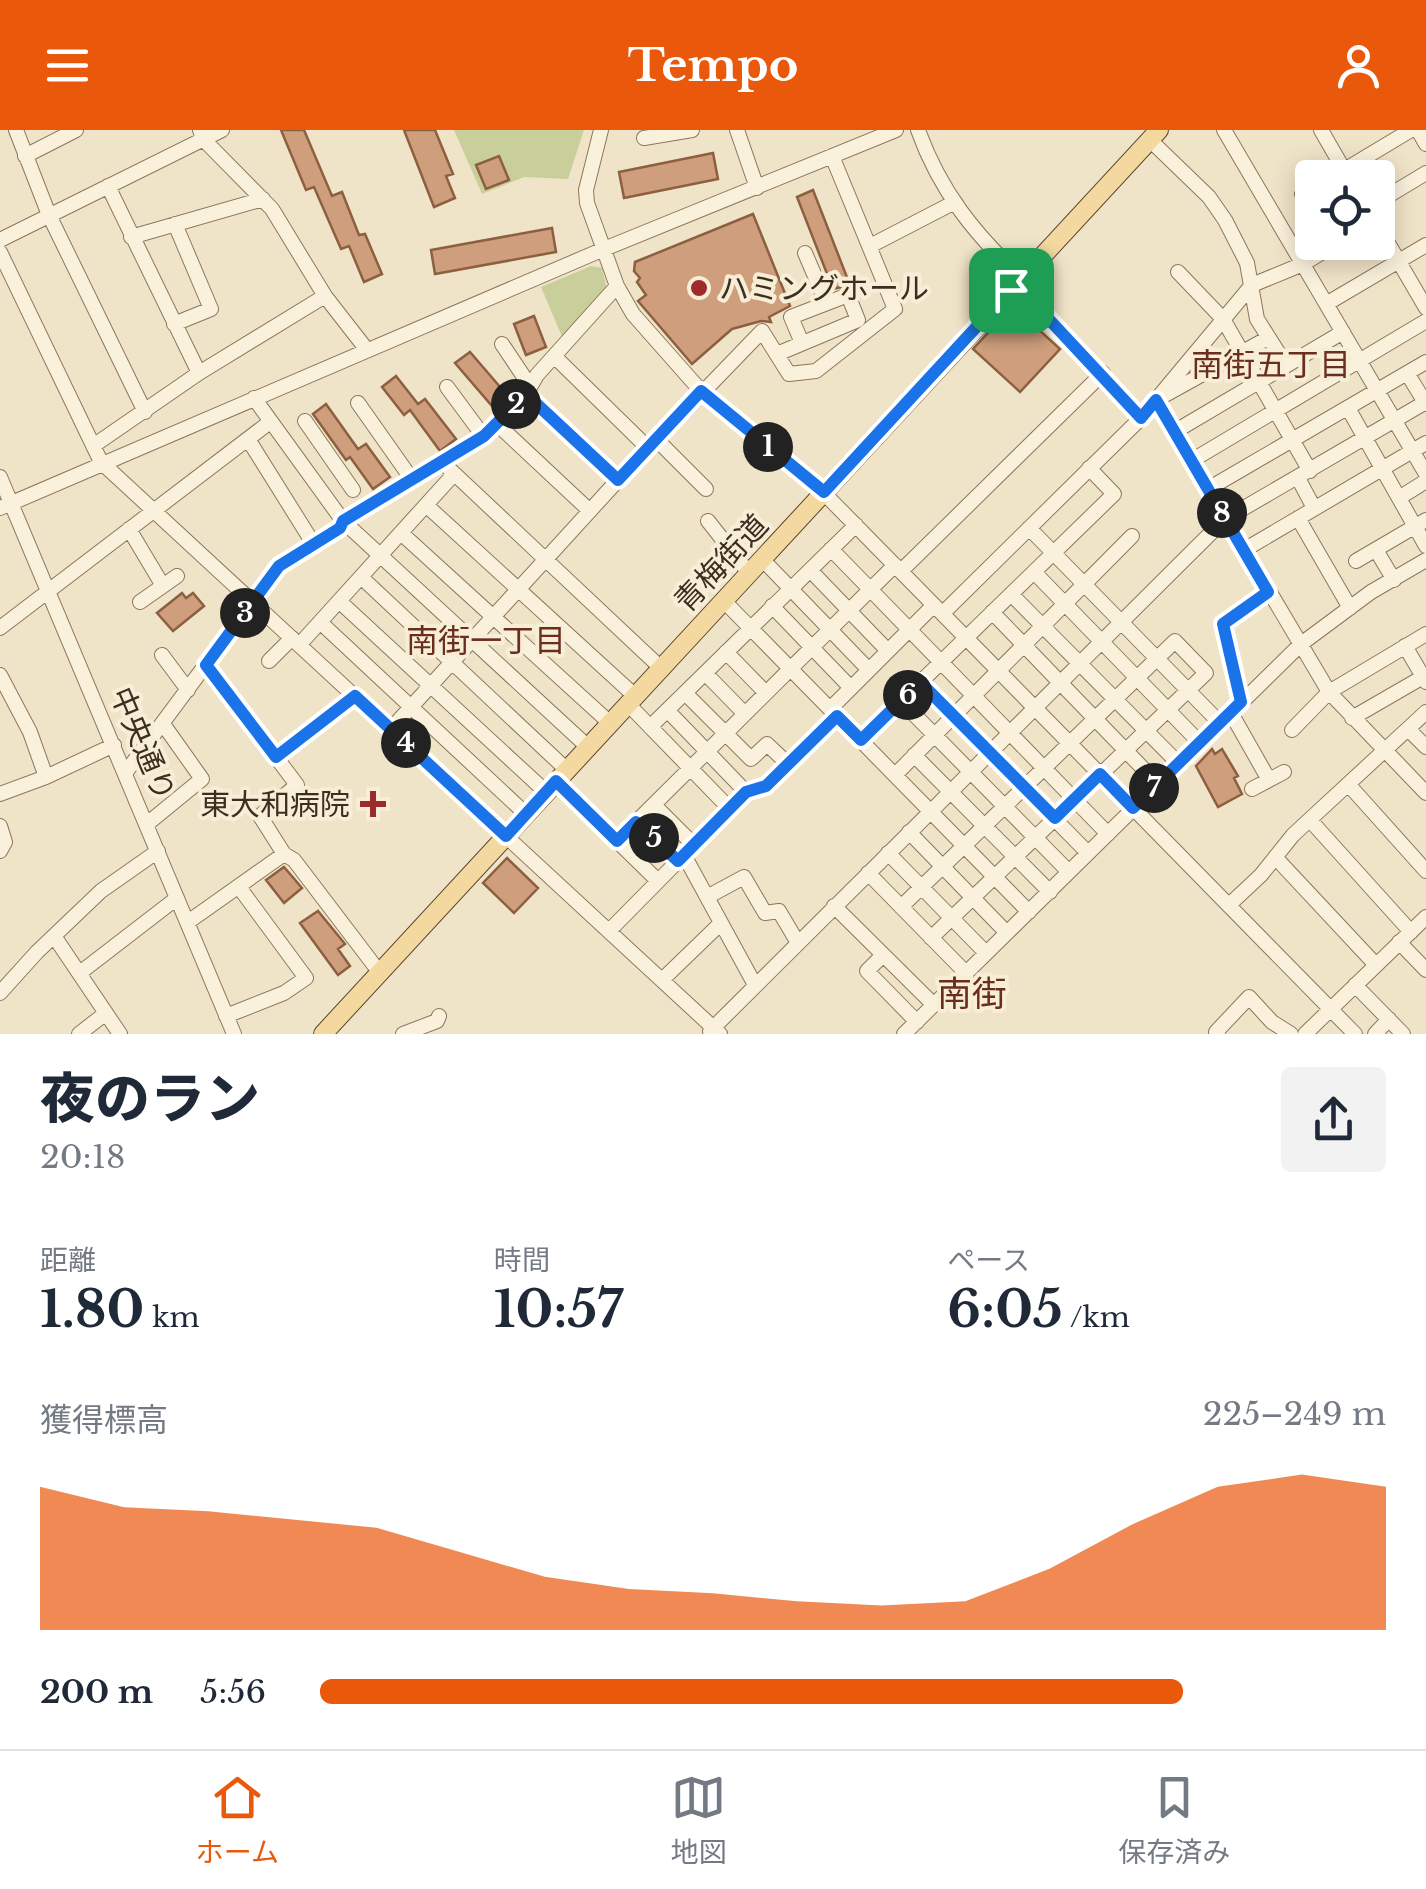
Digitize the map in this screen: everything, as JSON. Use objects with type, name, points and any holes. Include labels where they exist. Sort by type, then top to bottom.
[{"type":"main road","name":"青梅街道","points":[[323,1034],[1154,135]]},
{"type":"street","points":[[16,130],[49,214],[145,412]]},
{"type":"street","points":[[25,156],[76,130]]},
{"type":"street","points":[[0,240],[201,135],[222,130]]},
{"type":"street","points":[[601,130],[586,190],[587,202],[617,286],[632,314],[701,391],[824,492],[1356,1034]]},
{"type":"street","points":[[644,138],[692,130]]},
{"type":"street","points":[[738,130],[757,188]]},
{"type":"street","points":[[6,505],[604,249],[896,130]]},
{"type":"street","points":[[918,130],[938,177],[979,238],[1141,418]]},
{"type":"street","points":[[1224,130],[1394,420],[1419,447],[1426,478],[1399,498]]},
{"type":"street","points":[[1321,130],[1334,160]]},
{"type":"street","points":[[1365,160],[1414,130],[1426,144]]},
{"type":"street","points":[[201,135],[264,199],[325,296],[368,350]]},
{"type":"street","points":[[1154,135],[1217,209],[1238,244],[1252,284],[1257,319],[1286,365]]},
{"type":"street","points":[[391,729],[618,480],[762,331],[789,374],[816,371],[895,309],[832,156]]},
{"type":"street","points":[[1395,192],[1426,173]]},
{"type":"street","points":[[108,186],[199,373]]},
{"type":"street","points":[[131,237],[264,199]]},
{"type":"street","points":[[870,246],[953,202]]},
{"type":"street","points":[[174,224],[211,309],[174,324]]},
{"type":"street","points":[[1326,304],[1426,245]]},
{"type":"street","points":[[0,252],[101,462],[662,980],[713,1032],[755,985],[1225,519],[1426,403],[1407,373]]},
{"type":"street","points":[[805,253],[826,302]]},
{"type":"street","points":[[1395,255],[1426,308]]},
{"type":"street","points":[[608,931],[746,792],[766,786],[788,764],[851,688],[888,651],[1029,528],[1141,418],[1252,284],[1310,260]]},
{"type":"street","points":[[1178,272],[1223,320],[1242,352],[1292,441],[1314,508]]},
{"type":"street","points":[[268,661],[320,622],[426,505],[449,469],[497,424],[617,286]]},
{"type":"street","points":[[776,354],[858,320],[848,294],[791,316],[802,343]]},
{"type":"street","points":[[93,446],[199,373],[325,296]]},
{"type":"street","points":[[1191,461],[1426,321]]},
{"type":"street","points":[[1174,432],[1342,332]]},
{"type":"street","points":[[1156,400],[1268,338]]},
{"type":"street","points":[[502,344],[528,390],[618,480]]},
{"type":"street","points":[[554,356],[706,489]]},
{"type":"street","points":[[1208,489],[1426,362]]},
{"type":"street","points":[[617,841],[870,589],[898,568],[1102,374]]},
{"type":"street","points":[[447,387],[484,436]]},
{"type":"street","points":[[254,398],[343,521],[588,748]]},
{"type":"street","points":[[1156,400],[1330,692],[1424,788]]},
{"type":"street","points":[[358,402],[413,481]]},
{"type":"street","points":[[1348,408],[1399,498],[1421,523],[1426,546]]},
{"type":"street","points":[[304,421],[353,490]]},
{"type":"street","points":[[0,628],[270,422]]},
{"type":"street","points":[[497,424],[590,511]]},
{"type":"street","points":[[248,439],[313,544]]},
{"type":"street","points":[[1244,550],[1419,447]]},
{"type":"street","points":[[308,474],[330,458]]},
{"type":"street","points":[[861,740],[1114,494],[1089,468]]},
{"type":"street","points":[[126,772],[279,566],[340,528],[343,521],[413,481],[449,469]]},
{"type":"street","points":[[449,469],[661,668]]},
{"type":"street","name":"中央通り","points":[[0,477],[6,505],[48,590],[234,1034]]},
{"type":"street","points":[[426,505],[631,700],[650,727],[730,809]]},
{"type":"street","points":[[1298,518],[1350,608]]},
{"type":"street","points":[[708,520],[756,566],[791,588],[869,670]]},
{"type":"street","points":[[1356,561],[1421,523]]},
{"type":"street","points":[[650,727],[856,524]]},
{"type":"street","points":[[1029,528],[1188,690],[1231,713]]},
{"type":"street","points":[[129,529],[162,586]]},
{"type":"street","points":[[401,533],[610,723]]},
{"type":"street","points":[[895,775],[1132,536]]},
{"type":"street","points":[[831,548],[1108,834]]},
{"type":"street","points":[[1376,550],[1394,580]]},
{"type":"street","points":[[904,1034],[1301,644],[1426,560]]},
{"type":"street","points":[[810,570],[888,651]]},
{"type":"street","points":[[1034,572],[1200,743]]},
{"type":"street","points":[[140,602],[176,576]]},
{"type":"street","points":[[361,577],[452,662],[556,781],[658,881]]},
{"type":"street","points":[[1268,592],[1223,624],[1231,713],[1269,780]]},
{"type":"street","points":[[1012,594],[1179,764]]},
{"type":"street","points":[[723,600],[1029,912]]},
{"type":"street","points":[[339,601],[430,686],[556,781]]},
{"type":"street","points":[[772,606],[851,688]]},
{"type":"street","points":[[992,612],[1158,784]]},
{"type":"street","points":[[320,622],[526,814]]},
{"type":"street","points":[[1292,730],[1330,692],[1426,634]]},
{"type":"street","points":[[901,907],[1175,641],[1206,672],[931,938]]},
{"type":"street","points":[[1352,718],[1424,680],[1405,646]]},
{"type":"street","points":[[726,652],[766,693]]},
{"type":"street","points":[[162,655],[188,690]]},
{"type":"street","points":[[206,665],[297,784],[260,816],[284,854],[294,860],[380,973]]},
{"type":"street","points":[[704,673],[745,714]]},
{"type":"street","points":[[0,675],[30,732],[46,778]]},
{"type":"street","points":[[920,682],[1088,853]]},
{"type":"street","points":[[685,693],[751,759],[767,744],[788,764]]},
{"type":"street","points":[[276,757],[355,696]]},
{"type":"street","points":[[902,701],[1069,872]]},
{"type":"street","points":[[667,710],[746,792]]},
{"type":"street","points":[[1228,905],[1310,820],[1426,712]]},
{"type":"street","points":[[148,824],[202,780],[163,724]]},
{"type":"street","points":[[1408,729],[1426,748]]},
{"type":"street","points":[[0,794],[46,778],[114,745]]},
{"type":"street","points":[[914,755],[1050,892]]},
{"type":"street","points":[[1252,789],[1284,772]]},
{"type":"street","points":[[1348,784],[1426,871]]},
{"type":"street","points":[[654,804],[755,985]]},
{"type":"street","points":[[1310,820],[1417,928],[1426,970]]},
{"type":"street","points":[[636,822],[685,854]]},
{"type":"street","points":[[0,826],[5,842],[0,851]]},
{"type":"street","points":[[908,832],[1006,933]]},
{"type":"street","points":[[0,993],[101,891],[158,852]]},
{"type":"street","points":[[888,853],[986,954]]},
{"type":"street","points":[[188,922],[284,854]]},
{"type":"street","points":[[1275,858],[1376,965]]},
{"type":"street","points":[[868,873],[966,974]]},
{"type":"street","points":[[707,897],[744,877],[765,914],[779,911],[798,943]]},
{"type":"street","points":[[226,1016],[284,993],[306,978],[240,887]]},
{"type":"street","points":[[81,972],[178,898]]},
{"type":"street","points":[[834,906],[934,1005]]},
{"type":"street","points":[[662,980],[721,924]]},
{"type":"street","points":[[1305,1034],[1417,928]]},
{"type":"street","points":[[54,936],[120,1034]]},
{"type":"street","points":[[882,955],[867,971],[917,1022]]},
{"type":"street","points":[[1355,985],[1403,1034]]},
{"type":"street","points":[[1218,1034],[1249,997],[1272,1022],[1291,1034]]},
{"type":"street","points":[[78,1034],[106,1013]]},
{"type":"street","points":[[403,1034],[437,1021],[439,1016]]},
{"type":"street","points":[[1375,1034],[1389,1020]]},
{"type":"green space","points":[[454,130],[584,130],[568,179],[524,177],[482,194]]},
{"type":"green space","points":[[591,266],[602,268],[607,289],[563,339],[541,287]]},
{"type":"building","points":[[281,130],[304,130],[332,196],[342,192],[359,235],[365,234],[382,274],[364,282],[349,246],[341,249],[314,187],[306,190]]},
{"type":"building","points":[[404,130],[435,130],[453,174],[446,176],[455,198],[434,207]]},
{"type":"building","points":[[713,153],[718,179],[624,198],[619,172]]},
{"type":"building","points":[[499,156],[509,180],[486,189],[476,165]]},
{"type":"building","points":[[813,190],[850,285],[833,289],[797,197]]},
{"type":"building","name":"ハミングホール","points":[[753,214],[790,306],[769,317],[771,322],[732,329],[692,364],[638,301],[646,295],[637,282],[640,278],[634,271],[635,262]]},
{"type":"building","points":[[552,228],[556,252],[435,274],[431,250]]},
{"type":"building","points":[[1013,306],[1060,349],[1020,392],[973,349]]},
{"type":"building","points":[[534,316],[546,347],[526,355],[514,324]]},
{"type":"building","points":[[470,352],[507,395],[492,406],[455,363]]},
{"type":"building","points":[[396,376],[418,404],[425,399],[456,439],[440,451],[410,410],[404,415],[382,387]]},
{"type":"building","points":[[326,404],[358,449],[366,444],[390,477],[373,489],[313,414]]},
{"type":"building","points":[[182,593],[186,598],[193,593],[204,606],[173,631],[157,613]]},
{"type":"building","points":[[1212,749],[1215,754],[1222,749],[1238,776],[1234,778],[1242,794],[1218,807],[1196,766]]},
{"type":"building","points":[[507,858],[538,888],[514,913],[483,883]]},
{"type":"building","points":[[284,867],[302,888],[284,903],[266,880]]},
{"type":"building","points":[[318,911],[345,944],[338,949],[350,966],[338,975],[300,923]]},
{"type":"place","name":"ハミングホール","points":[[699,288]]},
{"type":"place","name":"東大和病院","points":[[373,804]]},
{"type":"district","name":"南街五丁目","points":[[1271,365]]},
{"type":"district","name":"南街一丁目","points":[[486,641]]},
{"type":"district","name":"南街","points":[[972,993]]},
{"type":"route","points":[[1016,284],[1141,418],[1156,400],[1268,592],[1223,624],[1241,702],[1133,808],[1100,774],[1055,818],[920,682],[861,740],[837,716],[766,786],[746,792],[678,861],[636,822],[617,841],[556,781],[506,836],[355,696],[276,757],[206,665],[279,566],[340,528],[343,521],[484,436],[526,394],[618,480],[701,391],[824,492],[1011,290],[1016,284]]}]
